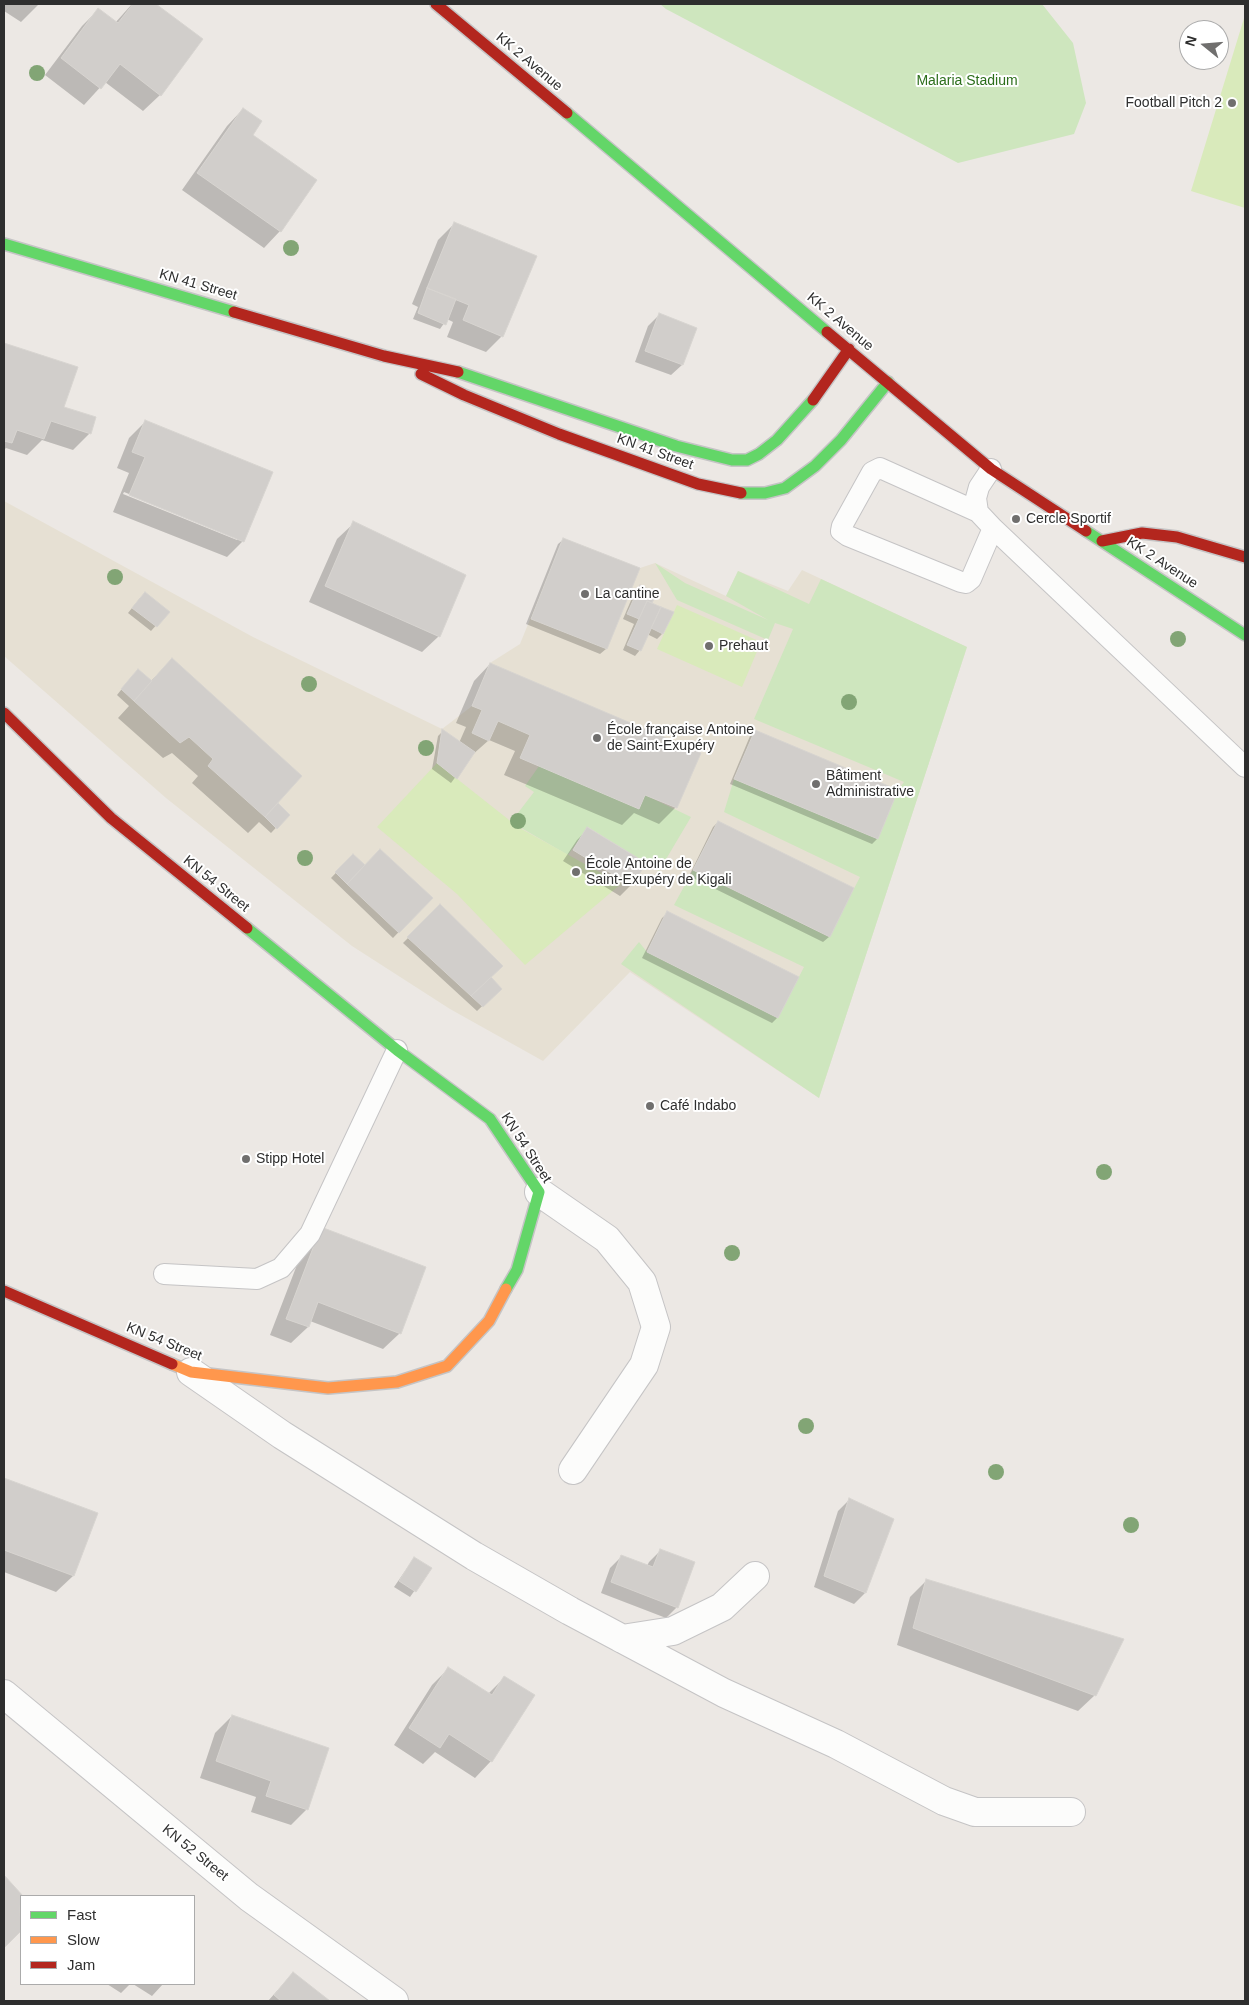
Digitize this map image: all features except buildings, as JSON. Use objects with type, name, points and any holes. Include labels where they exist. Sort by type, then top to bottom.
[{"type":"main road","name":"KK 2 Avenue","points":[[436,4],[991,469],[1245,636]]},
{"type":"main road","name":"KN 41 Street","points":[[4,244],[384,356],[468,374],[692,451],[732,460],[747,460],[778,440],[814,399],[849,349]]},
{"type":"main road","name":"KN 41 Street","points":[[384,356],[464,395],[559,434],[698,484],[747,494],[765,493],[785,488],[815,466],[841,440],[888,382]]},
{"type":"main road","points":[[1102,541],[1142,533],[1177,537],[1245,557]]},
{"type":"main road","name":"KN 54 Street","points":[[4,714],[111,818],[397,1050],[490,1119],[539,1192],[517,1270],[489,1321],[448,1366],[397,1382],[328,1388],[191,1372],[4,1291]]},
{"type":"street","points":[[539,1192],[607,1239],[642,1282],[656,1326],[644,1365],[573,1470]]},
{"type":"street","points":[[191,1372],[282,1435],[474,1556],[622,1639],[724,1693],[836,1744],[944,1802],[974,1812],[1071,1812]]},
{"type":"street","points":[[622,1639],[673,1631],[722,1607],[755,1576]]},
{"type":"street","name":"KN 52 Street","points":[[4,1694],[249,1898],[394,2001]]},
{"type":"lane","points":[[993,528],[971,579],[966,583],[848,536],[841,531],[872,472],[880,468],[978,512],[1245,767]]},
{"type":"lane","points":[[978,512],[976,498],[979,488],[991,469]]},
{"type":"lane","points":[[164,1274],[257,1279],[281,1268],[310,1234],[397,1050]]},
{"type":"shaded area","name":"École Antoine de Saint-Exupéry de Kigali","points":[[4,501],[253,637],[442,729],[472,706],[490,663],[520,644],[563,538],[640,568],[655,563],[726,596],[738,571],[788,591],[802,570],[967,647],[819,1098],[630,972],[543,1061],[450,1009],[352,946],[166,798],[4,656]]},
{"type":"green space","name":"Malaria Stadium","points":[[660,4],[1042,4],[1073,43],[1086,103],[1074,134],[958,163],[666,9]]},
{"type":"green space","name":"Football Pitch 2","points":[[1245,15],[1245,208],[1191,191]]},
{"type":"green space","points":[[655,563],[685,583],[768,620],[726,596],[738,571],[809,604],[821,579],[967,647],[819,1098],[621,964],[639,942],[647,952],[778,1018],[804,967],[674,905],[693,870],[829,937],[860,877],[724,812],[734,779],[878,839],[898,790],[904,782],[754,719],[793,629],[775,623],[768,640],[677,600]]},
{"type":"green space","name":"Prehaut","points":[[677,605],[761,642],[742,687],[657,649]]},
{"type":"green space","points":[[544,759],[639,809],[645,795],[691,817],[659,871],[588,827],[568,855],[511,822],[534,792],[525,786]]},
{"type":"green space","points":[[437,763],[518,827],[621,884],[525,965],[457,894],[377,827]]},
{"type":"traffic: fast","points":[[567,113],[827,332]]},
{"type":"traffic: fast","points":[[4,244],[234,312]]},
{"type":"traffic: fast","points":[[458,372],[676,446],[732,460],[747,460],[759,454],[777,440],[813,400]]},
{"type":"traffic: fast","points":[[741,493],[765,493],[785,488],[815,466],[841,440],[888,382]]},
{"type":"traffic: fast","points":[[1086,531],[1245,635]]},
{"type":"traffic: fast","points":[[247,928],[397,1050],[490,1119],[539,1192],[517,1270],[506,1289]]},
{"type":"traffic: slow","points":[[172,1364],[191,1372],[328,1388],[397,1382],[447,1366],[489,1321],[506,1289]]},
{"type":"traffic: jam","points":[[436,4],[567,113]]},
{"type":"traffic: jam","points":[[234,312],[384,356],[458,372]]},
{"type":"traffic: jam","points":[[827,332],[991,469],[1086,531]]},
{"type":"traffic: jam","points":[[813,400],[849,349]]},
{"type":"traffic: jam","points":[[421,374],[464,395],[559,434],[698,484],[741,493]]},
{"type":"traffic: jam","points":[[1102,541],[1142,533],[1177,537],[1245,557]]},
{"type":"traffic: jam","points":[[4,713],[111,818],[247,928]]},
{"type":"traffic: jam","points":[[4,1291],[172,1364]]},
{"type":"place","name":"Football Pitch 2","points":[[1232,103]]},
{"type":"place","name":"Cercle Sportif","points":[[1016,519]]},
{"type":"place","name":"La cantine","points":[[585,594]]},
{"type":"place","name":"Prehaut","points":[[709,646]]},
{"type":"place","name":"École française Antoine de Saint-Exupéry","points":[[597,738]]},
{"type":"place","name":"Bâtiment Administrative","points":[[816,784]]},
{"type":"place","name":"École Antoine de Saint-Exupéry de Kigali","points":[[576,872]]},
{"type":"place","name":"Café Indabo","points":[[650,1106]]},
{"type":"place","name":"Stipp Hotel","points":[[246,1159]]}]
